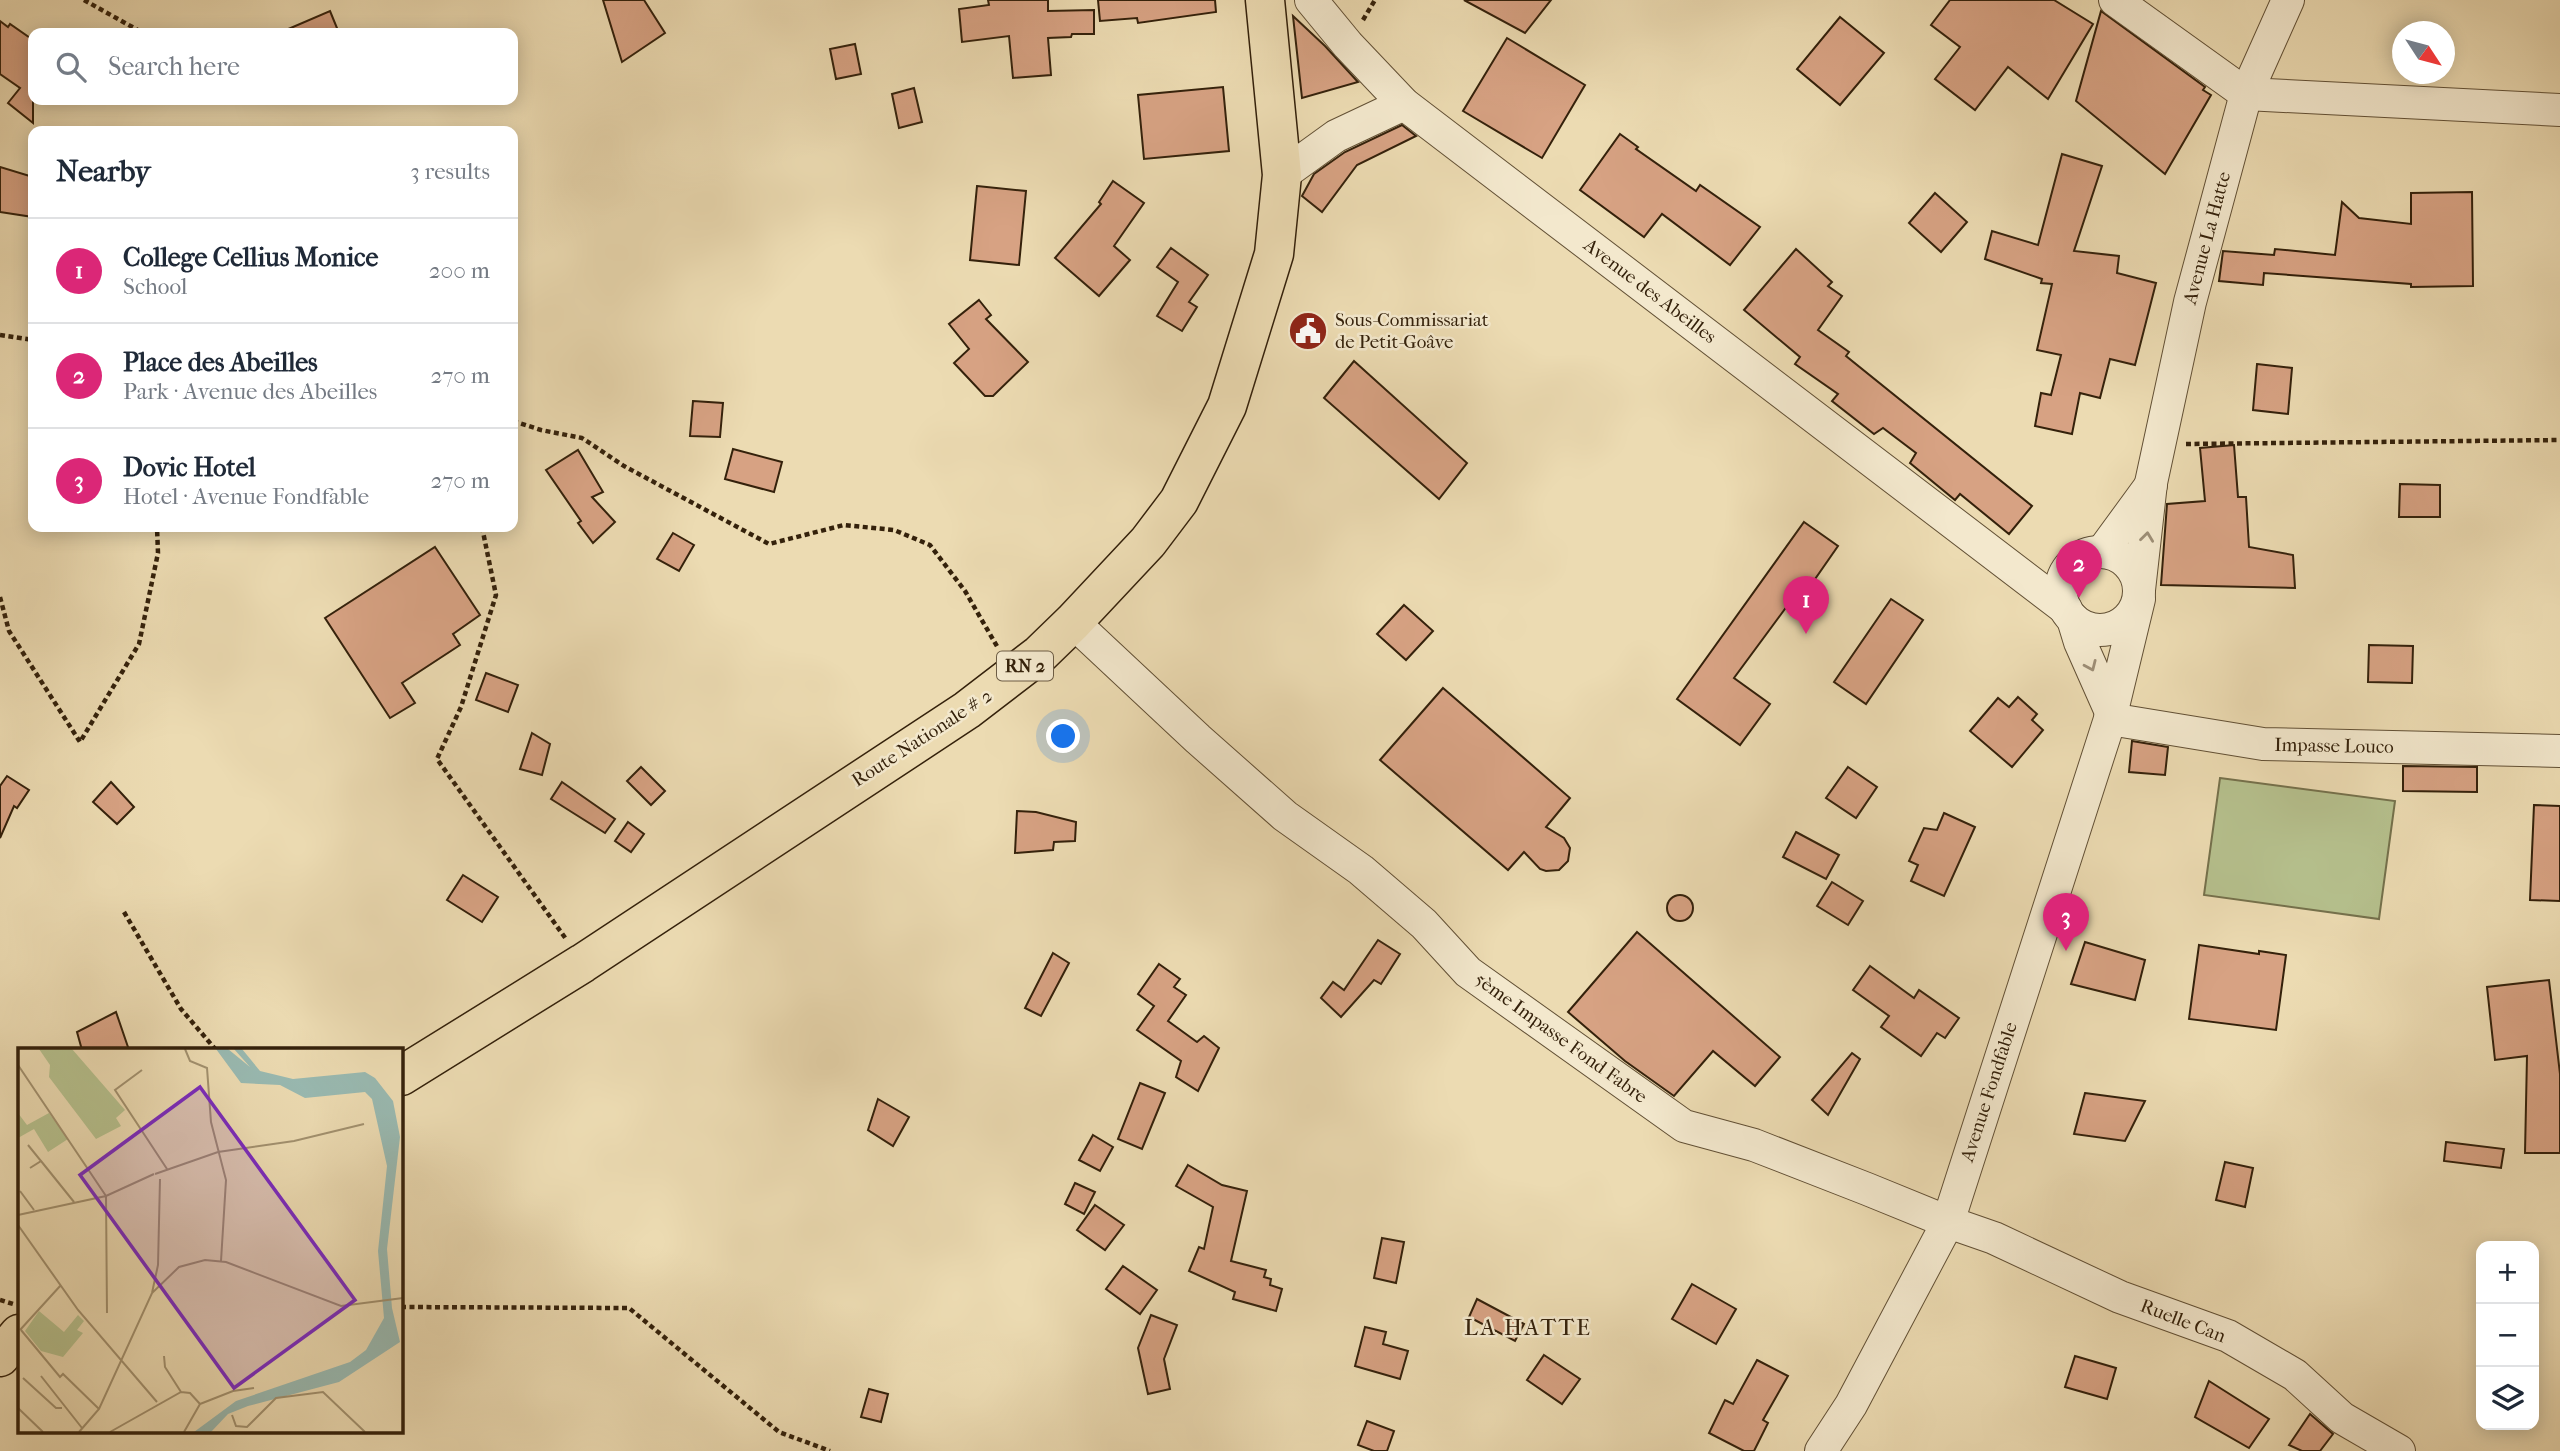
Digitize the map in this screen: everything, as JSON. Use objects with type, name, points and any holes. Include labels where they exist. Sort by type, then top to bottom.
[{"type":"main road","name":"Route Nationale # 2","points":[[402,1075],[583,962],[967,710],[1014,676],[1073,622],[1148,542],[1180,501],[1227,406],[1274,254],[1282,175],[1265,0]]},
{"type":"main road","points":[[0,1357],[18,1335]]},
{"type":"street","name":"Avenue des Abeilles","points":[[1311,0],[1348,45],[1404,104],[2069,614]]},
{"type":"street","points":[[2115,0],[2245,94],[2560,110]]},
{"type":"street","name":"Avenue La Hatte","points":[[2139,594],[2151,483],[2190,302],[2245,94],[2288,0]]},
{"type":"street","points":[[1282,175],[1336,136],[1404,104]]},
{"type":"street","name":"Avenue La Hatte","points":[[2091,555],[2151,483]]},
{"type":"street","points":[[2091,555],[2072,565],[2062,583],[2062,596],[2110,715]]},
{"type":"street","points":[[2007,564],[2091,555],[2124,560],[2137,579],[2139,594],[2128,618],[2109,629],[2096,630],[2084,627],[2069,614]]},
{"type":"street","name":"Avenue Fondfable","points":[[1821,1451],[1851,1405],[1948,1222],[2110,715],[2139,594]]},
{"type":"street","name":"5ème Impasse Fond Fabre","points":[[1073,622],[1285,816],[1361,870],[1424,924],[1468,972],[1684,1126],[1754,1145],[1948,1222]]},
{"type":"street","name":"Impasse Louco","points":[[2110,715],[2263,744],[2560,751]]},
{"type":"street","name":"Ruelle Can","points":[[1948,1222],[1994,1238],[2120,1297],[2228,1336],[2295,1375],[2342,1418],[2399,1451]]},
{"type":"path","points":[[83,0],[135,28]]},
{"type":"path","points":[[0,335],[28,339]]},
{"type":"path","points":[[518,423],[582,438],[624,466],[769,544],[844,525],[894,530],[930,545],[965,591],[1014,676]]},
{"type":"path","points":[[2160,444],[2560,440]]},
{"type":"path","points":[[0,597],[9,631],[80,742],[139,644],[158,553],[157,532]]},
{"type":"path","points":[[483,532],[496,595],[461,707],[437,760],[583,962]]},
{"type":"path","points":[[124,912],[181,1009],[214,1048]]},
{"type":"path","points":[[402,1307],[629,1308],[779,1433],[830,1451]]},
{"type":"green space","points":[[2220,778],[2395,801],[2379,919],[2204,895]]},
{"type":"building","points":[[603,0],[644,0],[665,33],[622,62]]},
{"type":"building","points":[[988,0],[1048,0],[1048,11],[1094,10],[1094,34],[1048,38],[1051,75],[1013,78],[1009,36],[962,42],[959,9],[989,5]]},
{"type":"building","points":[[1098,0],[1215,0],[1216,12],[1138,23],[1137,18],[1100,21]]},
{"type":"building","points":[[1464,0],[1551,0],[1525,33]]},
{"type":"building","points":[[1950,0],[2054,0],[2093,24],[2048,99],[2008,67],[1975,110],[1935,79],[1960,47],[1931,25]]},
{"type":"building","points":[[330,11],[337,28],[291,28]]},
{"type":"building","points":[[2101,11],[2205,87],[2203,90],[2211,95],[2165,174],[2076,101]]},
{"type":"building","points":[[1293,16],[1325,46],[1358,82],[1302,98]]},
{"type":"building","points":[[1840,17],[1884,53],[1840,105],[1797,69]]},
{"type":"building","points":[[0,21],[8,27],[10,24],[28,37],[28,105],[33,105],[33,123],[8,103],[20,88],[0,74]]},
{"type":"building","points":[[1507,38],[1585,85],[1542,158],[1463,111]]},
{"type":"building","points":[[855,44],[861,74],[836,79],[830,49]]},
{"type":"building","points":[[1223,87],[1229,151],[1144,159],[1138,95]]},
{"type":"building","points":[[914,88],[922,122],[899,128],[892,94]]},
{"type":"building","points":[[1402,125],[1416,136],[1357,165],[1322,212],[1302,196],[1314,174],[1345,152]]},
{"type":"building","points":[[1620,134],[1638,147],[1636,149],[1696,191],[1700,185],[1760,227],[1730,265],[1662,214],[1644,237],[1580,190]]},
{"type":"building","points":[[2062,154],[2102,166],[2074,251],[2119,256],[2117,273],[2156,283],[2135,365],[2110,359],[2100,398],[2080,393],[2072,434],[2035,426],[2041,393],[2051,395],[2061,355],[2037,350],[2052,284],[2041,283],[2042,279],[1985,259],[1992,231],[2038,245]]},
{"type":"building","points":[[0,167],[28,175],[28,216],[0,212]]},
{"type":"building","points":[[1113,181],[1144,203],[1114,246],[1130,260],[1099,296],[1055,258],[1101,204],[1099,202]]},
{"type":"building","points":[[977,186],[1026,191],[1019,265],[970,260]]},
{"type":"building","points":[[2472,192],[2473,286],[2411,287],[2411,284],[2264,273],[2263,285],[2219,281],[2223,251],[2274,255],[2275,249],[2335,255],[2342,202],[2359,218],[2411,224],[2411,193]]},
{"type":"building","points":[[1935,193],[1967,222],[1941,252],[1909,223]]},
{"type":"building","points":[[1171,248],[1208,275],[1189,302],[1197,307],[1182,331],[1157,316],[1178,282],[1157,267]]},
{"type":"building","points":[[1796,249],[1832,282],[1828,286],[1842,296],[1818,330],[1849,352],[1846,356],[2032,506],[2009,534],[1960,494],[1955,500],[1910,463],[1916,453],[1883,428],[1874,434],[1832,401],[1838,394],[1795,364],[1800,357],[1744,310]]},
{"type":"building","points":[[979,300],[991,315],[986,319],[1028,362],[993,396],[985,396],[954,363],[969,349],[949,324]]},
{"type":"building","points":[[1354,361],[1467,463],[1439,499],[1324,398]]},
{"type":"building","points":[[2257,364],[2292,368],[2288,414],[2253,410]]},
{"type":"building","points":[[693,401],[723,403],[720,437],[690,436]]},
{"type":"building","points":[[2234,445],[2238,497],[2246,497],[2249,547],[2293,555],[2295,588],[2161,585],[2167,504],[2205,501],[2200,448]]},
{"type":"building","points":[[733,449],[782,462],[774,492],[725,479]]},
{"type":"building","points":[[578,450],[603,492],[592,497],[615,522],[593,543],[546,470]]},
{"type":"building","points":[[2400,484],[2440,485],[2440,517],[2399,517]]},
{"type":"building","points":[[1804,522],[1838,546],[1799,602],[1793,598],[1734,678],[1770,704],[1740,745],[1677,699]]},
{"type":"building","points":[[673,533],[694,545],[679,571],[657,559]]},
{"type":"building","points":[[435,547],[480,615],[453,634],[460,645],[402,683],[415,703],[390,718],[325,618]]},
{"type":"building","points":[[1891,599],[1923,620],[1866,704],[1834,682]]},
{"type":"building","points":[[1404,605],[1433,631],[1406,660],[1377,634]]},
{"type":"building","points":[[2369,645],[2413,646],[2412,683],[2368,682]]},
{"type":"building","points":[[486,673],[518,685],[508,712],[476,700]]},
{"type":"building","points":[[1443,688],[1570,798],[1546,827],[1564,838],[1570,848],[1568,861],[1559,870],[1540,869],[1524,852],[1508,870],[1380,760]]},
{"type":"building","points":[[2018,697],[2037,714],[2032,720],[2043,730],[2012,767],[1970,731],[1998,698],[2009,707]]},
{"type":"building","points":[[532,733],[550,744],[542,775],[520,769]]},
{"type":"building","points":[[2132,741],[2168,747],[2165,775],[2129,772]]},
{"type":"building","points":[[2403,766],[2477,767],[2477,792],[2403,791]]},
{"type":"building","points":[[641,767],[665,791],[651,805],[627,781]]},
{"type":"building","points":[[1848,767],[1877,787],[1856,818],[1826,798]]},
{"type":"building","points":[[7,776],[29,790],[17,808],[14,806],[0,838],[0,786]]},
{"type":"building","points":[[111,782],[134,807],[117,824],[93,802]]},
{"type":"building","points":[[562,782],[615,819],[605,833],[551,799]]},
{"type":"building","points":[[2534,805],[2560,806],[2560,901],[2530,900]]},
{"type":"building","points":[[1017,811],[1036,812],[1076,822],[1075,841],[1054,842],[1053,850],[1015,853]]},
{"type":"building","points":[[1944,813],[1975,827],[1944,896],[1911,881],[1918,865],[1909,861],[1924,828],[1937,830]]},
{"type":"building","points":[[628,822],[644,834],[631,852],[615,841]]},
{"type":"building","points":[[1796,832],[1839,855],[1826,879],[1783,857]]},
{"type":"building","points":[[463,875],[498,897],[482,922],[447,900]]},
{"type":"building","points":[[1832,882],[1863,901],[1848,925],[1817,906]]},
{"type":"building","points":[[1680,895],[1689,899],[1693,908],[1689,917],[1680,921],[1671,917],[1667,908],[1671,899]]},
{"type":"building","points":[[1637,932],[1780,1057],[1755,1086],[1713,1051],[1674,1096],[1625,1061],[1568,1012]]},
{"type":"building","points":[[1378,940],[1400,954],[1381,984],[1374,980],[1341,1017],[1321,998],[1333,982],[1344,990]]},
{"type":"building","points":[[2085,942],[2145,960],[2135,1000],[2071,984]]},
{"type":"building","points":[[2199,945],[2286,955],[2276,1030],[2189,1019]]},
{"type":"building","points":[[1053,953],[1069,963],[1041,1016],[1025,1008]]},
{"type":"building","points":[[1159,964],[1180,979],[1174,987],[1186,995],[1168,1021],[1197,1042],[1204,1036],[1219,1048],[1198,1091],[1176,1077],[1181,1061],[1137,1030],[1154,1006],[1138,994]]},
{"type":"building","points":[[1870,966],[1914,998],[1919,990],[1959,1018],[1945,1038],[1937,1033],[1921,1056],[1881,1027],[1889,1016],[1853,990]]},
{"type":"building","points":[[2549,980],[2560,1074],[2560,1153],[2525,1153],[2527,1056],[2495,1060],[2487,987]]},
{"type":"building","points":[[116,1012],[128,1048],[81,1048],[77,1032]]},
{"type":"building","points":[[1852,1053],[1860,1059],[1828,1115],[1812,1100]]},
{"type":"building","points":[[1140,1083],[1165,1093],[1142,1149],[1118,1139]]},
{"type":"building","points":[[2085,1093],[2145,1101],[2125,1141],[2074,1134]]},
{"type":"building","points":[[878,1099],[909,1117],[893,1146],[868,1130]]},
{"type":"building","points":[[1093,1135],[1113,1147],[1100,1171],[1079,1160]]},
{"type":"building","points":[[2446,1142],[2504,1149],[2501,1168],[2444,1161]]},
{"type":"building","points":[[2225,1162],[2253,1168],[2245,1207],[2216,1200]]},
{"type":"building","points":[[1188,1165],[1222,1185],[1247,1191],[1231,1261],[1266,1270],[1264,1277],[1271,1279],[1270,1285],[1282,1289],[1276,1311],[1233,1299],[1235,1292],[1189,1271],[1199,1247],[1204,1249],[1213,1207],[1176,1186]]},
{"type":"building","points":[[1075,1183],[1095,1192],[1084,1214],[1065,1204]]},
{"type":"building","points":[[1095,1205],[1124,1225],[1105,1250],[1077,1230]]},
{"type":"building","points":[[1382,1238],[1404,1242],[1396,1283],[1374,1278]]},
{"type":"building","points":[[1123,1266],[1157,1290],[1140,1314],[1106,1289]]},
{"type":"building","points":[[1692,1284],[1736,1309],[1716,1344],[1672,1319]]},
{"type":"building","points":[[1477,1299],[1524,1324],[1515,1341],[1469,1317]]},
{"type":"building","points":[[1151,1315],[1177,1325],[1164,1359],[1170,1389],[1148,1394],[1138,1348]]},
{"type":"building","points":[[1365,1327],[1386,1332],[1383,1344],[1408,1351],[1400,1379],[1355,1366]]},
{"type":"building","points":[[1544,1355],[1580,1379],[1562,1404],[1527,1380]]},
{"type":"building","points":[[2075,1356],[2116,1368],[2107,1399],[2065,1387]]},
{"type":"building","points":[[1757,1360],[1788,1376],[1763,1420],[1768,1423],[1754,1451],[1744,1451],[1709,1433],[1725,1400],[1733,1404]]},
{"type":"building","points":[[2209,1381],[2269,1419],[2249,1448],[2195,1417]]},
{"type":"building","points":[[869,1389],[888,1394],[881,1422],[861,1417]]},
{"type":"building","points":[[2310,1414],[2333,1434],[2320,1451],[2302,1451],[2289,1445]]},
{"type":"building","points":[[1367,1421],[1394,1431],[1387,1451],[1374,1451],[1358,1445]]},
{"type":"place","name":"Sous-Commissariat de Petit-Goâve","points":[[1308,331]]},
{"type":"place","name":"Place des Abeilles","points":[[2079,598]]},
{"type":"place","name":"College Cellius Monice","points":[[1806,634]]},
{"type":"place","name":"Dovic Hotel","points":[[2066,951]]},
{"type":"district","name":"LA HATTE","points":[[1528,1327]]}]
